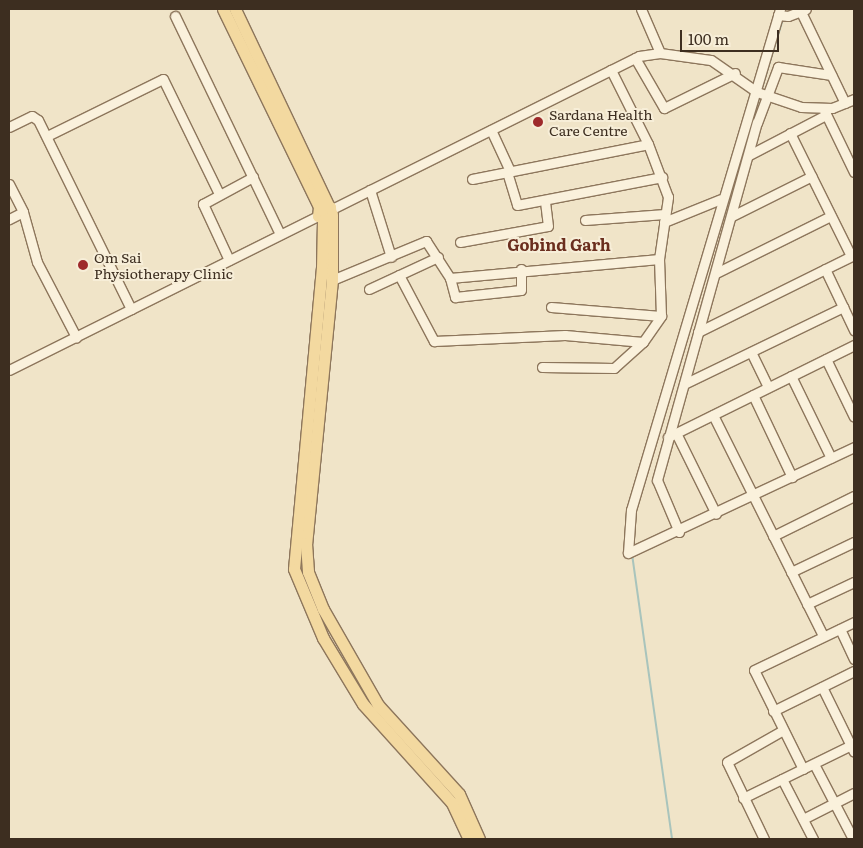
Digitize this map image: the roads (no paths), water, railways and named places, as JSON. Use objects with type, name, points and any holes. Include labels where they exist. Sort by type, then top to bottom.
[{"type":"main road","points":[[223,9],[325,212],[322,267],[294,569],[323,638],[363,704],[452,803],[469,839]]},
{"type":"main road","points":[[235,9],[325,212],[332,280],[306,543],[308,572],[323,609],[378,705],[459,794],[479,839]]},
{"type":"street","points":[[641,9],[660,52]]},
{"type":"street","points":[[845,103],[831,75],[804,10],[782,14],[760,93],[721,199],[631,510],[633,554],[854,447]]},
{"type":"street","points":[[175,16],[280,234]]},
{"type":"street","points":[[9,370],[635,58],[660,52],[710,60],[735,73],[760,93],[825,112],[853,167]]},
{"type":"street","points":[[635,58],[664,108],[735,73]]},
{"type":"street","points":[[678,532],[657,486],[698,332],[749,155],[760,93],[778,67],[831,75]]},
{"type":"street","points":[[542,367],[614,368],[643,342],[661,316],[660,259],[668,196],[648,144],[611,70]]},
{"type":"street","points":[[47,136],[163,79],[220,194]]},
{"type":"street","points":[[749,155],[825,112],[854,99]]},
{"type":"street","points":[[9,127],[36,116],[131,309]]},
{"type":"street","points":[[491,130],[509,171],[514,205],[662,177]]},
{"type":"street","points":[[698,332],[853,255],[790,133]]},
{"type":"street","points":[[472,178],[648,144]]},
{"type":"street","points":[[732,216],[812,176]]},
{"type":"street","points":[[230,260],[203,204],[253,177]]},
{"type":"street","points":[[9,184],[22,212],[37,262],[76,336]]},
{"type":"street","points":[[370,190],[391,257]]},
{"type":"street","points":[[585,220],[665,218],[721,199]]},
{"type":"street","points":[[460,242],[548,226],[545,200]]},
{"type":"street","points":[[9,219],[22,212]]},
{"type":"street","points":[[716,273],[832,216]]},
{"type":"street","points":[[332,280],[426,241],[450,278],[455,296],[519,290],[521,269]]},
{"type":"street","points":[[369,289],[438,257]]},
{"type":"street","points":[[450,278],[521,269],[660,259]]},
{"type":"street","points":[[825,269],[854,330]]},
{"type":"street","points":[[399,275],[434,340],[566,335],[643,342]]},
{"type":"street","points":[[684,384],[843,306]]},
{"type":"street","points":[[551,307],[661,316]]},
{"type":"street","points":[[672,435],[854,345]]},
{"type":"street","points":[[751,352],[768,387]]},
{"type":"street","points":[[826,359],[854,417]]},
{"type":"street","points":[[791,376],[831,458]]},
{"type":"street","points":[[753,395],[792,477]]},
{"type":"street","points":[[713,415],[823,636]]},
{"type":"street","points":[[672,435],[716,514]]},
{"type":"street","points":[[773,536],[854,496]]},
{"type":"street","points":[[791,572],[854,542]]},
{"type":"street","points":[[807,604],[854,582]]},
{"type":"street","points":[[803,769],[754,670],[854,622]]},
{"type":"street","points":[[840,628],[854,659]]},
{"type":"street","points":[[773,711],[854,670]]},
{"type":"street","points":[[743,798],[814,764],[853,749],[822,687]]},
{"type":"street","points":[[764,839],[743,798],[728,758],[783,730]]},
{"type":"street","points":[[814,764],[853,839]]},
{"type":"street","points":[[782,779],[813,839]]},
{"type":"street","points":[[803,819],[854,793]]},
{"type":"waterway","points":[[761,91],[783,19]]},
{"type":"waterway","points":[[728,201],[760,95]]},
{"type":"waterway","points":[[633,547],[634,532]]},
{"type":"waterway","points":[[632,554],[672,839]]},
{"type":"place","name":"Sardana Health Care Centre","points":[[538,122]]},
{"type":"place","name":"Om Sai Physiotherapy Clinic","points":[[83,265]]},
{"type":"district","name":"Gobind Garh","points":[[559,244]]}]
